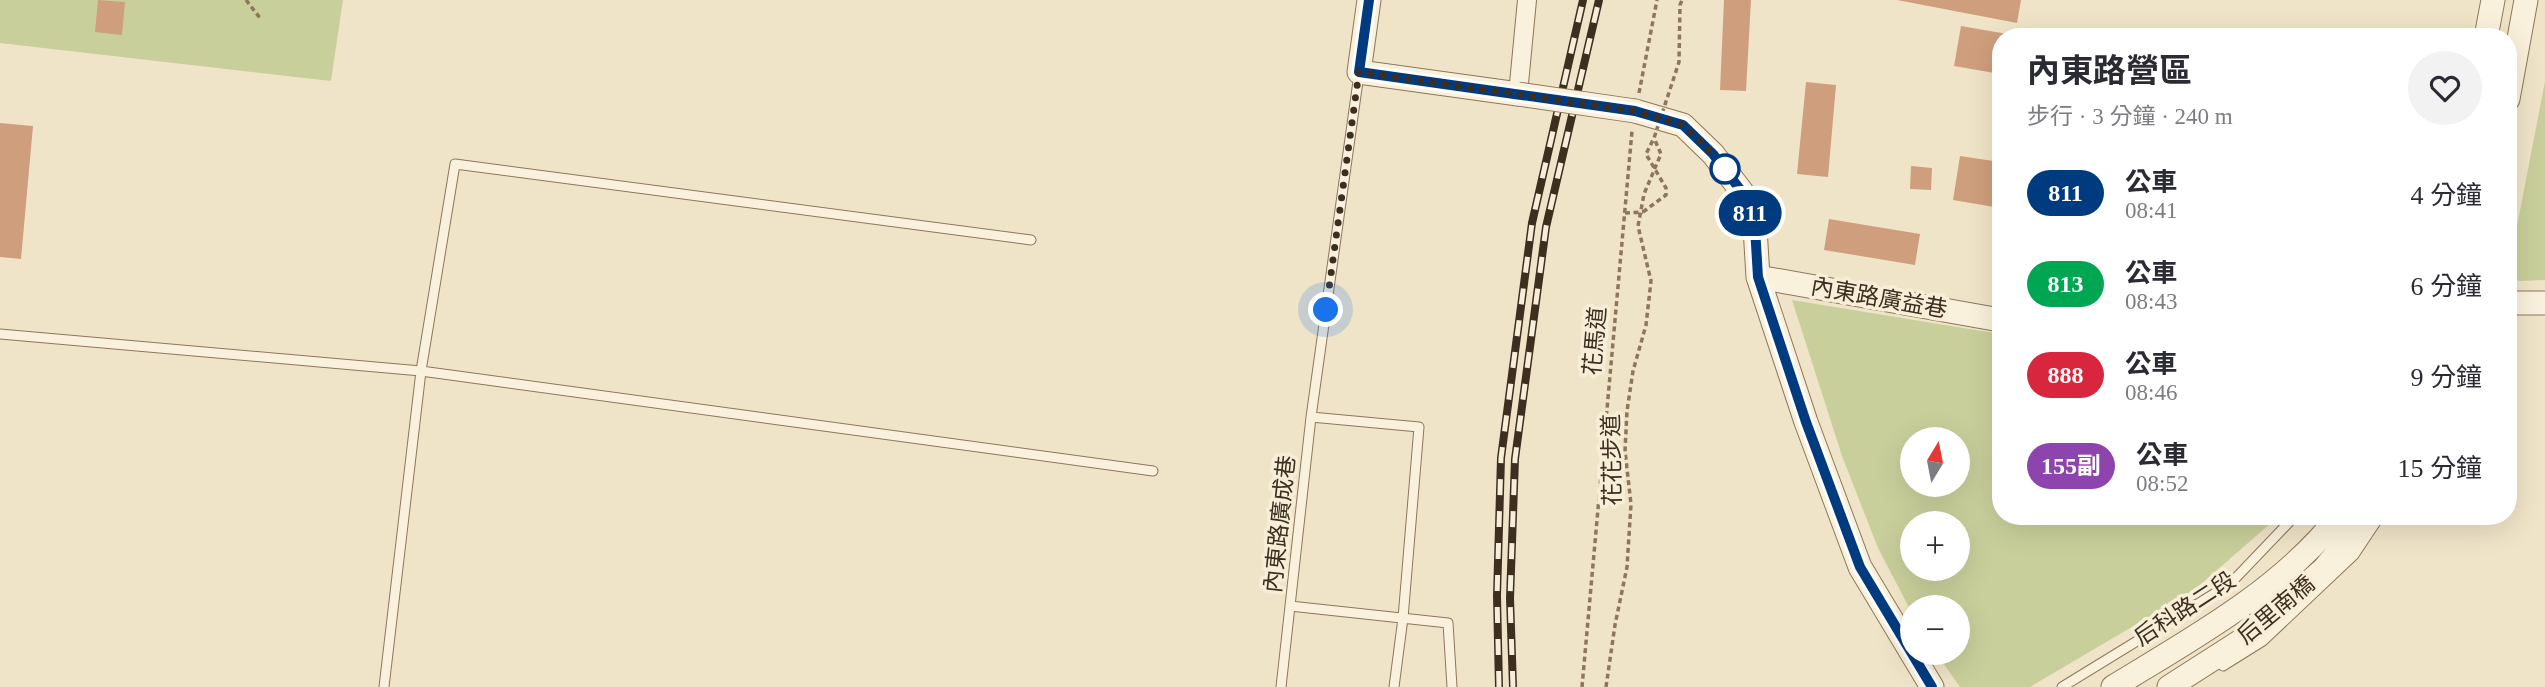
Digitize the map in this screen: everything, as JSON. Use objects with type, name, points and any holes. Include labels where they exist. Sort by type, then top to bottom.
[{"type":"street","points":[[1369,0],[1359,72],[1635,111],[1683,125],[1721,163],[1742,192],[1755,228],[1758,277],[1806,422],[1860,567],[1932,687]]},
{"type":"street","points":[[1518,94],[1527,0]]},
{"type":"street","points":[[2488,28],[2493,0]]},
{"type":"street","points":[[2517,50],[2526,0]]},
{"type":"street","name":"內東路廣益巷","points":[[1758,277],[1992,319]]},
{"type":"street","points":[[2517,303],[2545,303]]},
{"type":"street","name":"后里南橋","points":[[2113,687],[2240,609],[2332,525]]},
{"type":"street","name":"后里南橋","points":[[2169,687],[2244,639],[2324,569],[2360,525]]},
{"type":"lane","name":"內東路廣成巷","points":[[1359,72],[1311,416],[1290,606],[1448,623],[1452,687]]},
{"type":"lane","points":[[384,687],[421,371],[455,164],[1031,240]]},
{"type":"lane","points":[[0,334],[421,371],[1153,471]]},
{"type":"lane","points":[[1311,416],[1419,427],[1403,618],[1394,687]]},
{"type":"lane","name":"后科路二段","points":[[2062,687],[2230,584],[2286,525]]},
{"type":"lane","points":[[2210,674],[2263,641],[2354,555],[2374,525]]},
{"type":"lane","points":[[1281,687],[1290,606]]},
{"type":"lane","points":[[2188,687],[2199,680]]},
{"type":"path","points":[[246,0],[260,18]]},
{"type":"path","name":"花馬道","points":[[1582,687],[1635,111],[1657,0]]},
{"type":"path","points":[[1624,213],[1642,213],[1665,195],[1667,188],[1646,154],[1654,138],[1679,62],[1682,0]]},
{"type":"path","name":"花花步道","points":[[1606,687],[1627,567],[1631,504],[1625,451],[1627,411],[1633,371],[1646,325],[1651,281],[1638,226],[1644,194],[1661,154],[1654,138]]},
{"type":"green space","points":[[0,0],[343,0],[331,81],[0,43]]},
{"type":"green space","points":[[2545,81],[2545,280],[2517,280],[2517,226]]},
{"type":"green space","points":[[1792,300],[1992,333],[1992,525],[2269,525],[2193,591],[2030,687],[1960,687],[1944,665],[1970,665],[1970,595],[1903,595],[1878,548],[1842,456]]},
{"type":"building","points":[[98,0],[125,2],[122,35],[95,32]]},
{"type":"building","points":[[1724,0],[1751,0],[1746,91],[1720,90]]},
{"type":"building","points":[[1897,0],[2021,0],[2017,23]]},
{"type":"building","points":[[1961,26],[1992,31],[1992,73],[1954,66]]},
{"type":"building","points":[[1806,82],[1836,85],[1828,177],[1797,174]]},
{"type":"building","points":[[0,123],[33,126],[21,259],[0,257]]},
{"type":"building","points":[[1960,156],[1992,161],[1992,207],[1953,200]]},
{"type":"building","points":[[1911,166],[1932,168],[1931,190],[1910,189]]},
{"type":"building","points":[[1829,219],[1920,234],[1915,265],[1824,250]]},
{"type":"railway","points":[[1499,687],[1497,596],[1501,458],[1532,223],[1583,0]]},
{"type":"railway","points":[[1513,687],[1510,598],[1515,459],[1546,227],[1599,0]]},
{"type":"bus line","name":"811","points":[[1369,0],[1359,72],[1635,111],[1683,125],[1713,154],[1742,192],[1755,228],[1758,277],[1806,422],[1860,567],[1932,687]]},
{"type":"route","points":[[1326,310],[1359,72],[1635,111],[1683,125],[1728,173],[1725,169]]}]
